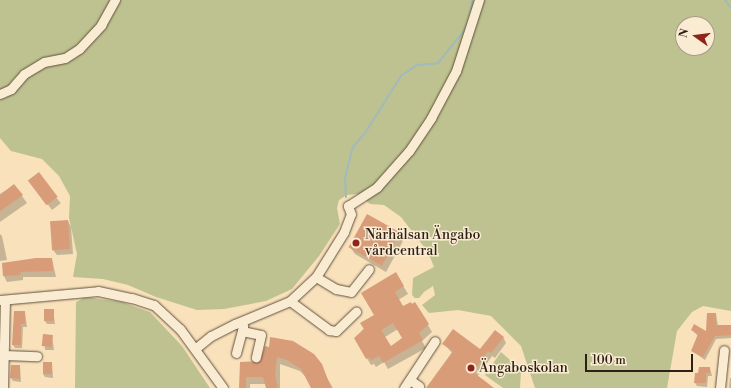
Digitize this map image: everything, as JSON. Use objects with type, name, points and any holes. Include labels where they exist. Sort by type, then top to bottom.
[{"type":"street","points":[[0,94],[11,89],[24,74],[44,62],[65,58],[79,49],[101,25],[115,0]]},
{"type":"street","points":[[196,348],[211,336],[290,301],[316,277],[344,232],[350,214],[348,206],[377,187],[409,151],[431,118],[456,71],[472,28],[479,0]]},
{"type":"street","points":[[316,277],[336,290],[351,292],[369,269]]},
{"type":"street","points":[[3,388],[4,355],[2,300],[98,291],[132,298],[154,305],[172,320],[196,348],[222,388]]},
{"type":"street","points":[[290,301],[330,330],[336,331],[356,312]]},
{"type":"street","points":[[236,353],[245,320]]},
{"type":"street","points":[[242,331],[261,335],[256,357]]},
{"type":"street","points":[[404,388],[435,341]]},
{"type":"street","points":[[720,388],[724,350]]},
{"type":"street","points":[[4,355],[37,356]]},
{"type":"street","points":[[410,380],[419,386]]},
{"type":"green space","points":[[0,0],[731,0],[731,311],[703,306],[692,312],[677,331],[667,388],[535,388],[521,346],[491,316],[458,310],[429,313],[422,305],[435,295],[433,286],[424,292],[419,298],[415,298],[412,295],[413,278],[434,267],[428,252],[401,217],[384,205],[370,204],[358,194],[347,195],[339,200],[337,208],[340,224],[319,256],[292,289],[266,301],[224,309],[197,310],[156,297],[128,285],[103,279],[73,277],[77,254],[69,218],[70,196],[59,176],[42,159],[11,151],[0,138]]},
{"type":"green space","points":[[86,297],[122,302],[150,312],[182,346],[210,388],[75,388],[76,302]]},
{"type":"green space","points":[[501,352],[521,370],[520,388],[503,388],[485,375]]},
{"type":"building","points":[[39,172],[58,197],[46,205],[28,180]]},
{"type":"building","points":[[14,184],[23,195],[0,211],[0,195]]},
{"type":"building","points":[[367,214],[400,232],[382,266],[349,247]]},
{"type":"building","points":[[68,220],[70,249],[52,250],[50,221]]},
{"type":"building","points":[[36,258],[52,258],[53,271],[20,272],[21,275],[3,276],[2,263]]},
{"type":"building","points":[[396,272],[404,286],[395,292],[403,306],[411,302],[412,304],[415,302],[429,324],[419,333],[423,340],[383,363],[379,356],[371,360],[369,357],[366,359],[354,338],[364,329],[360,323],[374,315],[361,293]],"holes":[[[393,323],[402,338],[391,346],[381,330]]]},
{"type":"building","points":[[44,309],[54,309],[54,321],[44,321]]},
{"type":"building","points":[[14,311],[25,311],[25,324],[21,324],[21,345],[12,345]]},
{"type":"building","points":[[707,313],[716,313],[716,325],[731,325],[731,335],[715,336],[703,357],[691,351],[698,334],[691,330],[694,324],[706,331]]},
{"type":"building","points":[[453,329],[480,349],[495,330],[504,337],[491,353],[488,351],[473,372],[494,388],[426,388],[453,351],[442,344]]},
{"type":"building","points":[[43,334],[53,335],[52,347],[42,346]]},
{"type":"building","points":[[270,337],[293,341],[314,354],[322,364],[331,388],[311,388],[301,369],[287,360],[277,357],[275,375],[278,388],[266,388],[263,377],[246,377],[246,388],[239,388],[240,362],[260,361],[265,346],[269,347]]},
{"type":"building","points":[[43,362],[52,362],[52,374],[43,374]]},
{"type":"building","points":[[11,365],[20,365],[20,379],[10,378]]},
{"type":"building","points":[[699,367],[710,367],[710,373],[706,373],[706,383],[694,383],[695,373],[698,373]]},
{"type":"waterway","points":[[471,13],[472,0]]},
{"type":"waterway","points":[[725,0],[731,8]]},
{"type":"waterway","points":[[346,197],[345,178],[353,147],[365,133],[401,76],[417,65],[438,63],[466,28]]},
{"type":"place","name":"Närhälsan Ängabo vårdcentral","points":[[356,243]]},
{"type":"place","name":"Ängaboskolan","points":[[471,368]]}]
